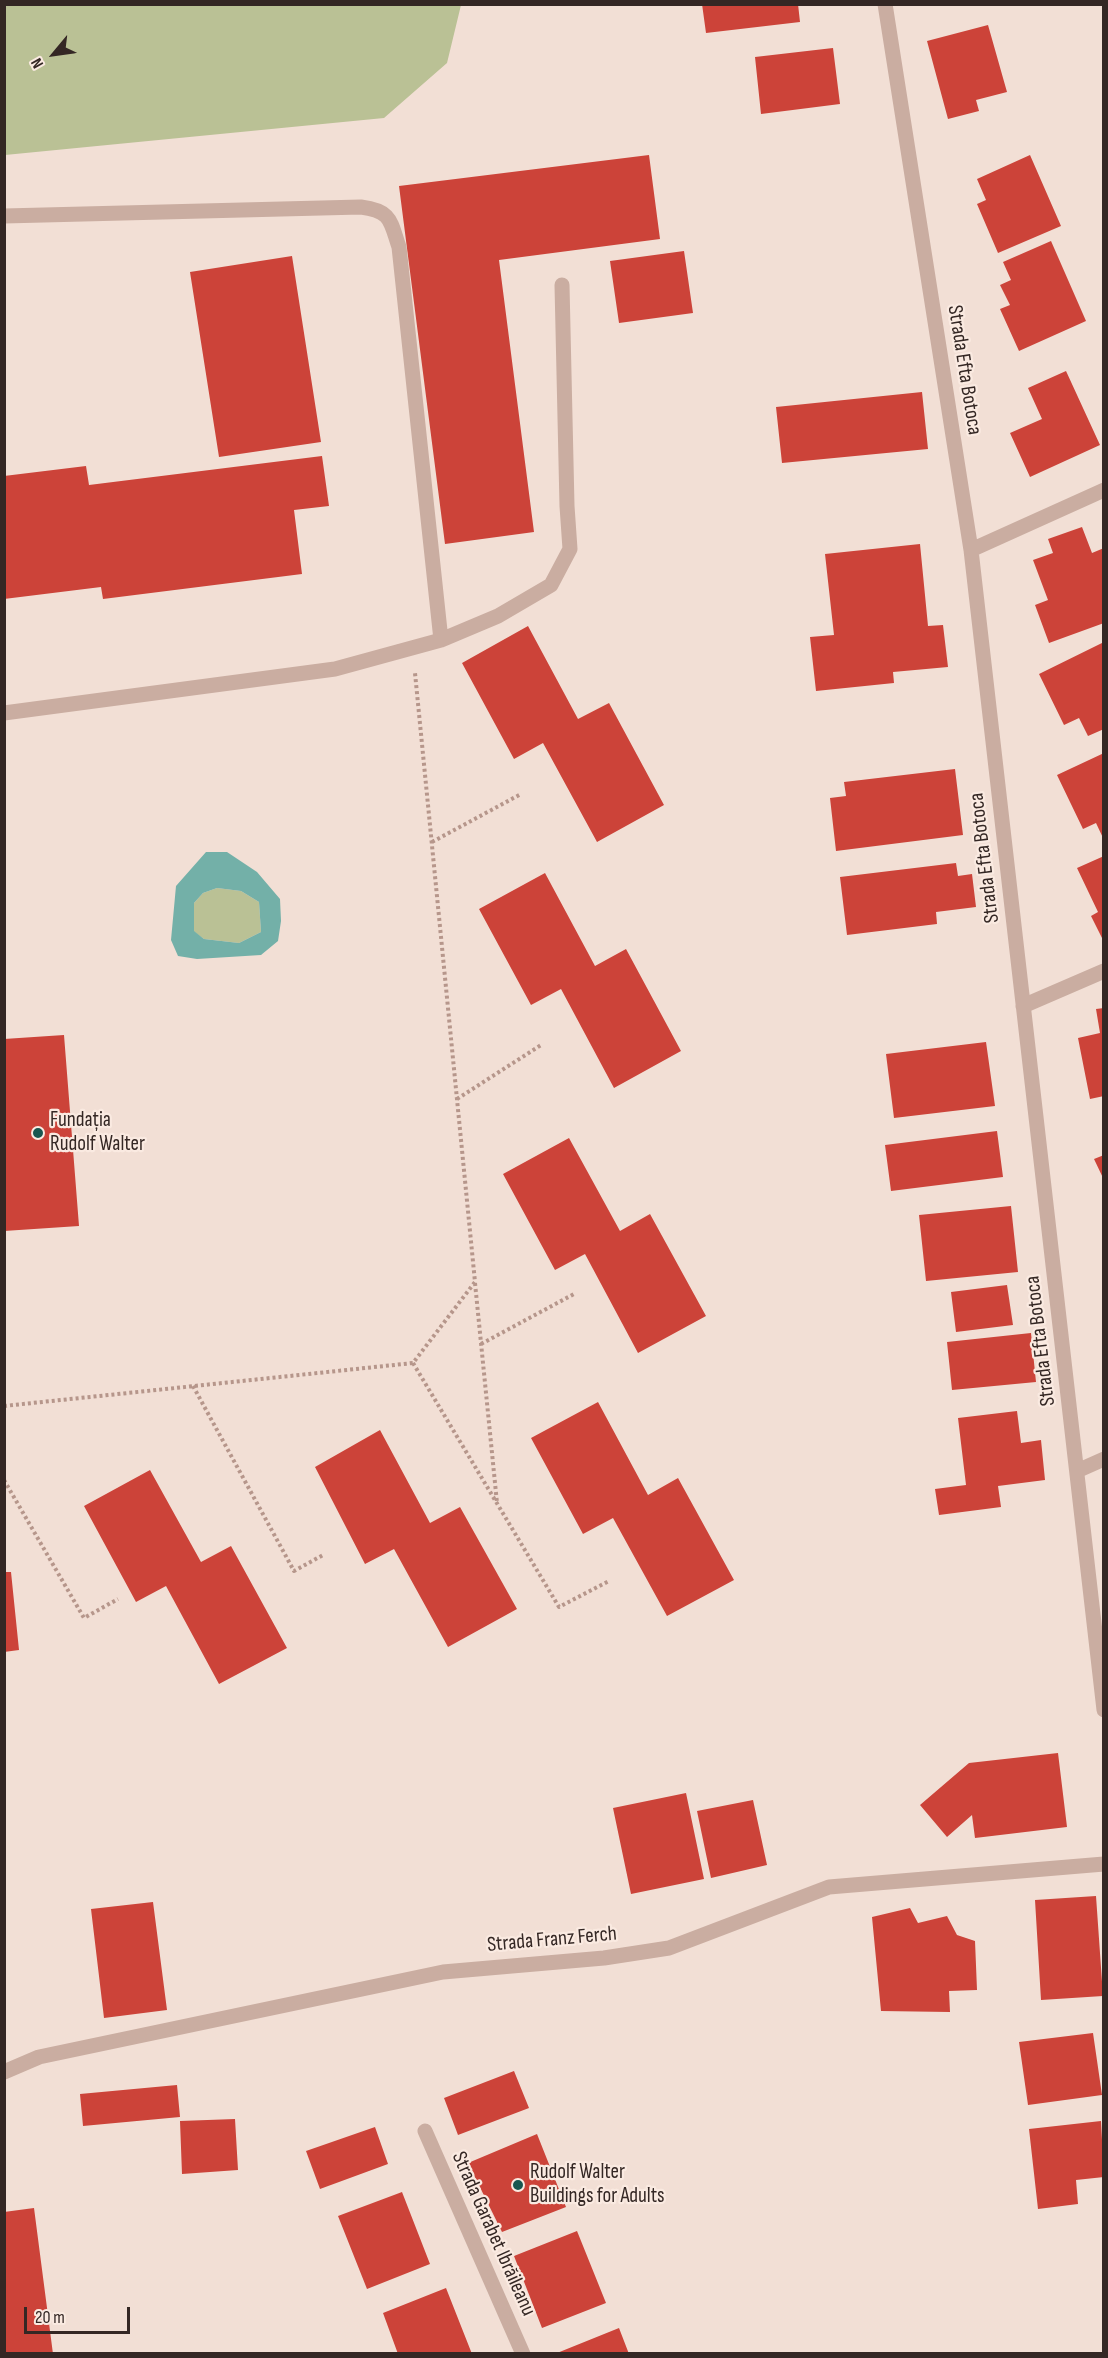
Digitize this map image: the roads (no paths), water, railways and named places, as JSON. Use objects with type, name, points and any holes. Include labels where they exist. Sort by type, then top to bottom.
[{"type":"street","name":"Strada Efta Botoca","points":[[885,4],[971,550],[1104,1710]]},
{"type":"street","points":[[4,216],[361,207],[376,209],[389,218],[399,247],[441,640]]},
{"type":"street","points":[[4,713],[335,669],[441,640],[498,616],[551,585],[570,549],[562,285]]},
{"type":"street","points":[[971,550],[1104,490]]},
{"type":"street","points":[[1023,1006],[1104,972]]},
{"type":"street","points":[[1077,1471],[1104,1460]]},
{"type":"street","name":"Strada Franz Ferch","points":[[4,2072],[39,2057],[442,1971],[604,1958],[669,1948],[829,1887],[1104,1864]]},
{"type":"street","name":"Strada Garabet Ibrăileanu","points":[[425,2131],[523,2354]]},
{"type":"water","points":[[206,852],[227,852],[257,872],[280,899],[281,921],[278,941],[261,955],[197,959],[178,956],[171,940],[176,886]],"holes":[[[217,888],[241,891],[259,902],[261,932],[239,943],[204,939],[194,931],[194,903],[203,893]]]},
{"type":"place","name":"Fundația Rudolf Walter","points":[[38,1133]]},
{"type":"place","name":"Rudolf Walter Buildings for Adults","points":[[518,2185]]}]
